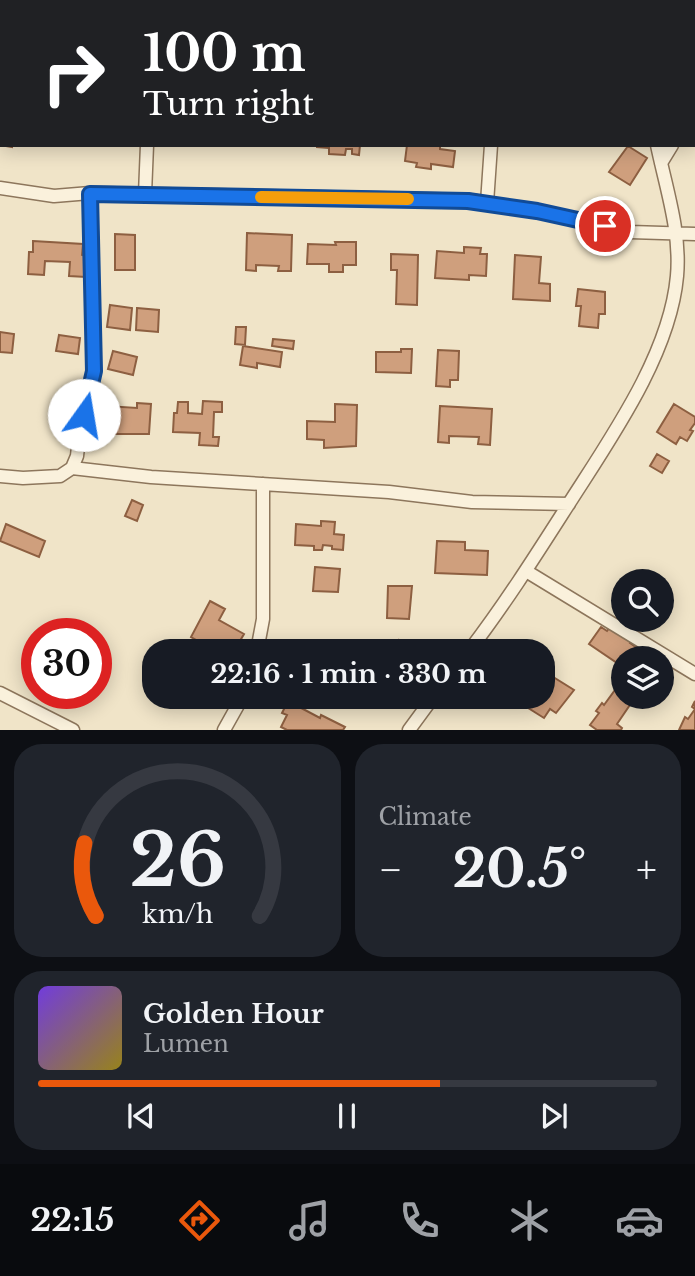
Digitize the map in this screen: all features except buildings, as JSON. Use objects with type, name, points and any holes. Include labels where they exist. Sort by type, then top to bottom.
[{"type":"street","points":[[145,194],[147,147]]},
{"type":"street","points":[[487,203],[491,147]]},
{"type":"street","points":[[478,639],[526,571],[569,503],[652,365],[664,334],[676,289],[677,234],[657,147]]},
{"type":"street","points":[[661,163],[672,147]]},
{"type":"street","points":[[0,188],[54,195],[145,194],[487,203],[630,232],[695,234]]},
{"type":"street","points":[[0,476],[60,476],[72,468],[77,456],[94,371],[90,194]]},
{"type":"street","points":[[72,468],[151,477],[389,492],[472,502],[569,503]]},
{"type":"street","points":[[259,639],[263,619],[263,484]]},
{"type":"street","points":[[526,571],[695,674]]},
{"type":"street","points":[[0,693],[73,730]]},
{"type":"street","points":[[224,730],[236,709]]},
{"type":"street","points":[[409,730],[425,709]]},
{"type":"slow traffic","points":[[261,197],[408,199]]},
{"type":"route","points":[[84,415],[94,371],[90,194],[468,201],[537,211],[605,226]]}]
